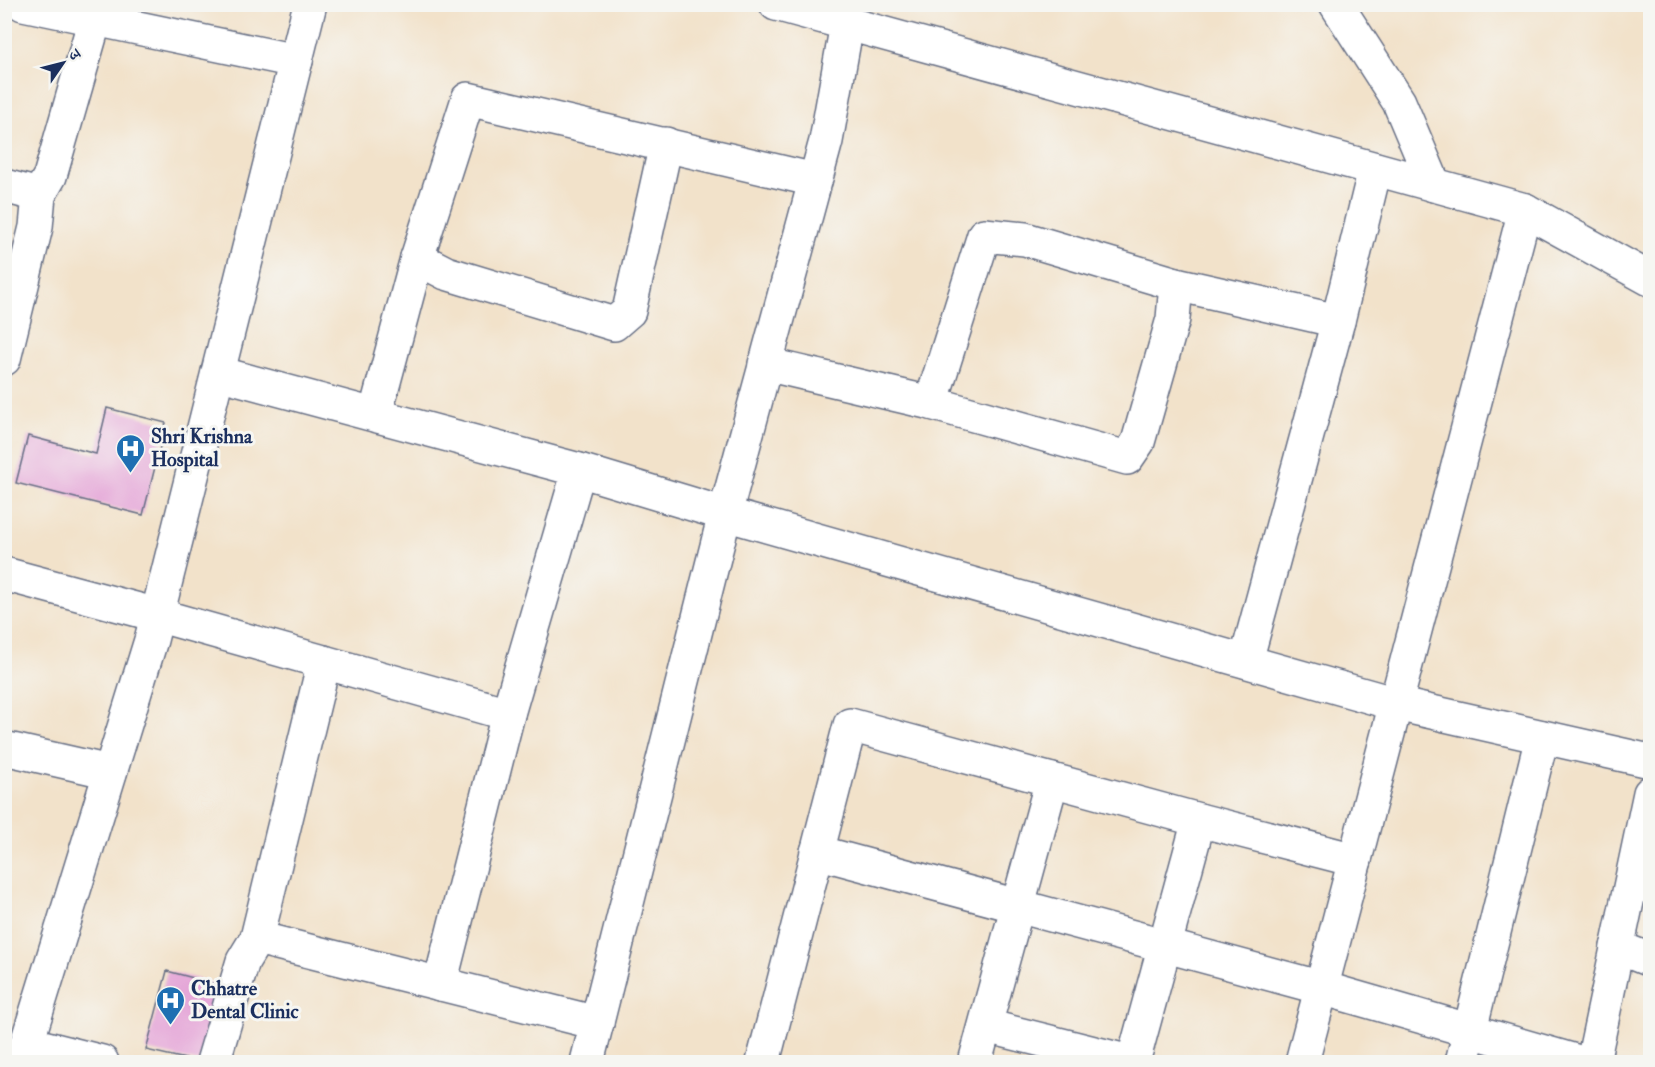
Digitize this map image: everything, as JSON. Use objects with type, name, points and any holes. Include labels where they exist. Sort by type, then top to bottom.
[{"type":"street","points":[[23,4],[95,19],[160,18],[296,61]]},
{"type":"street","points":[[102,1062],[24,1053],[157,615],[310,4]]},
{"type":"street","points":[[776,4],[1525,210],[1650,279]]},
{"type":"street","points":[[1336,4],[1400,102],[1434,185]]},
{"type":"street","points":[[4,359],[36,227],[39,195],[50,176],[95,19]]},
{"type":"street","points":[[587,1062],[724,514],[826,141],[847,24]]},
{"type":"street","points":[[375,415],[417,258],[468,99],[815,180]]},
{"type":"street","points":[[417,258],[446,273],[614,324],[629,311],[666,144]]},
{"type":"street","points":[[1246,661],[1338,321],[1375,169]]},
{"type":"street","points":[[4,186],[39,195]]},
{"type":"street","points":[[1302,1062],[1525,210]]},
{"type":"street","points":[[931,403],[984,235],[1025,239],[1176,284],[1338,321]]},
{"type":"street","points":[[765,364],[931,403],[1127,458],[1138,442],[1173,319],[1176,284]]},
{"type":"street","points":[[218,373],[579,470],[724,514],[1396,704],[1650,761]]},
{"type":"street","points":[[440,984],[508,714],[579,470]]},
{"type":"street","points":[[4,574],[508,714]]},
{"type":"street","points":[[213,1062],[243,961],[257,939],[324,662]]},
{"type":"street","points":[[764,1062],[850,725],[1198,820],[1355,860]]},
{"type":"street","points":[[1466,1047],[1542,737]]},
{"type":"street","points":[[4,748],[110,772]]},
{"type":"street","points":[[975,1062],[1052,780]]},
{"type":"street","points":[[1593,1062],[1650,793]]},
{"type":"street","points":[[986,1026],[1131,1062],[1198,820]]},
{"type":"street","points":[[817,852],[1322,988],[1466,1047],[1579,1062]]},
{"type":"street","points":[[257,939],[597,1023]]},
{"type":"street","points":[[1617,947],[1650,960]]},
{"type":"building","points":[[107,408],[166,423],[143,515],[16,483],[28,436],[96,454]]},
{"type":"building","points":[[167,971],[220,985],[199,1062],[146,1050]]},
{"type":"place","name":"Shri Krishna Hospital","points":[[130,474]]},
{"type":"place","name":"Chhatre Dental Clinic","points":[[170,1026]]}]
